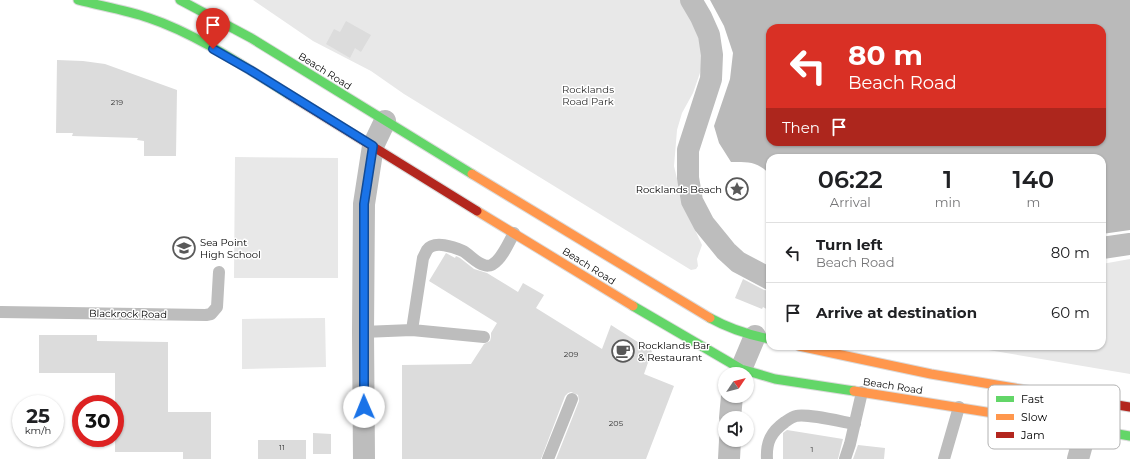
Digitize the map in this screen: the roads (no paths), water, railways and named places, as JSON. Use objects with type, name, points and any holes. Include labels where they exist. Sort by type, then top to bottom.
[{"type":"main road","name":"Beach Road","points":[[78,0],[149,18],[240,60],[373,146],[732,367]]},
{"type":"main road","name":"Beach Road","points":[[180,0],[385,121],[721,324],[762,338]]},
{"type":"main road","name":"Beach Road","points":[[818,350],[931,374],[997,385]]},
{"type":"main road","name":"Beach Road","points":[[754,375],[988,412]]},
{"type":"main road","name":"Beach Road","points":[[1120,405],[1130,407]]},
{"type":"main road","name":"Beach Road","points":[[1120,434],[1130,436]]},
{"type":"street","points":[[691,0],[709,35],[712,56],[711,79],[688,150],[688,178],[692,201],[704,224],[726,251],[738,262],[766,277]]},
{"type":"street","points":[[364,459],[364,204],[373,146],[385,121]]},
{"type":"street","points":[[1106,247],[1130,244]]},
{"type":"street","points":[[743,367],[762,338]]},
{"type":"street","points":[[729,459],[730,447]]},
{"type":"street","points":[[1078,459],[1081,449]]},
{"type":"lane","points":[[412,330],[423,258],[428,249],[433,246],[441,245],[462,251],[484,265],[489,266],[493,264],[505,250],[514,233]]},
{"type":"lane","name":"Blackrock Road","points":[[0,312],[210,314],[217,307],[219,272]]},
{"type":"lane","points":[[363,332],[412,330],[484,337]]},
{"type":"lane","points":[[845,459],[862,392]]},
{"type":"lane","points":[[548,459],[572,399]]},
{"type":"lane","points":[[944,459],[959,407]]},
{"type":"lane","points":[[766,459],[768,442],[772,433],[783,423],[796,416],[805,416],[855,424]]},
{"type":"place","name":"Rocklands Beach","points":[[737,189]]},
{"type":"place","name":"Sea Point High School","points":[[184,248]]},
{"type":"place","name":"Rocklands Bar & Restaurant","points":[[623,351]]},
{"type":"park label","name":"Rocklands Road Park","points":[[588,94]]}]
